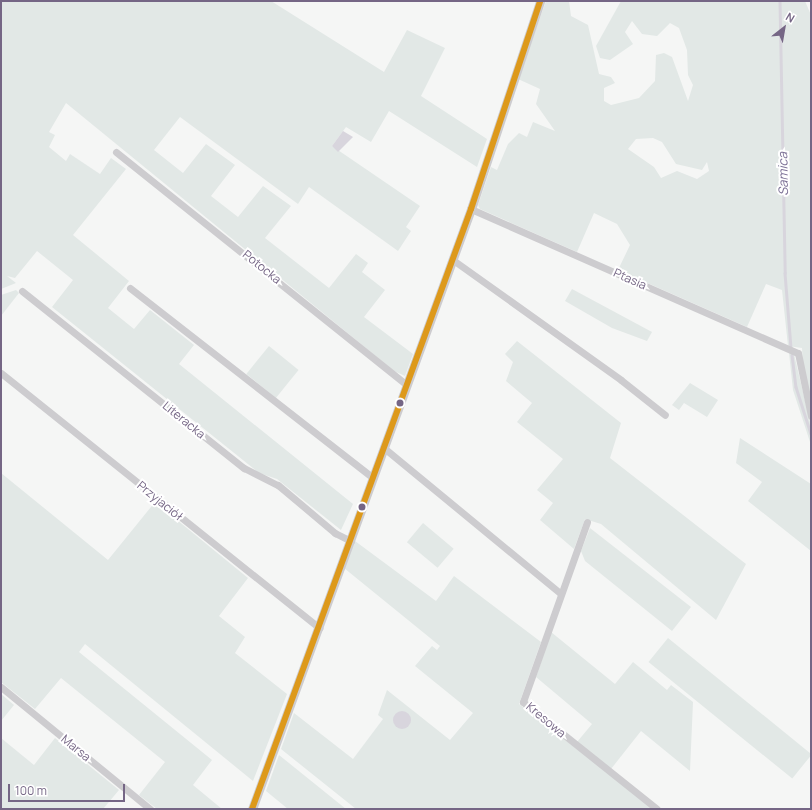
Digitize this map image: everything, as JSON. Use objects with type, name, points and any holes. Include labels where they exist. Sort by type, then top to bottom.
[{"type":"street","points":[[252,809],[453,260],[540,1]]},
{"type":"street","name":"Potocka","points":[[116,152],[407,385]]},
{"type":"street","name":"Ptasia","points":[[471,209],[798,353],[811,416]]},
{"type":"street","points":[[453,260],[621,380],[665,415]]},
{"type":"street","points":[[130,288],[373,478]]},
{"type":"street","name":"Literacka","points":[[22,291],[244,468],[278,485],[335,533],[351,541]]},
{"type":"street","name":"Przyjaciół","points":[[1,373],[319,628]]},
{"type":"street","points":[[384,448],[561,594]]},
{"type":"street","name":"Kresowa","points":[[587,522],[523,702],[657,809]]},
{"type":"street","name":"Marsa","points":[[1,687],[150,809]]},
{"type":"shaded area","points":[[1,1],[271,1],[384,72],[407,30],[445,48],[421,96],[487,139],[477,167],[389,111],[371,142],[346,127],[332,146],[420,206],[406,227],[411,231],[398,251],[309,187],[298,204],[180,117],[154,150],[183,173],[206,144],[235,165],[211,196],[238,217],[263,186],[291,206],[265,238],[329,288],[356,254],[368,263],[362,272],[385,290],[364,317],[413,354],[405,376],[394,371],[66,103],[49,132],[55,135],[49,147],[66,161],[70,154],[100,174],[111,158],[126,169],[73,235],[129,281],[108,308],[134,329],[150,310],[194,345],[179,364],[353,504],[341,530],[277,479],[259,473],[52,307],[73,280],[37,251],[15,278],[7,276],[16,283],[1,289]]},
{"type":"shaded area","points":[[546,1],[569,1],[571,16],[588,25],[599,74],[611,77],[615,83],[604,88],[604,101],[611,105],[639,98],[655,81],[656,55],[664,53],[672,57],[688,101],[693,85],[688,75],[687,50],[679,28],[670,23],[657,36],[642,34],[632,21],[625,32],[633,44],[610,60],[600,58],[596,46],[621,1],[805,1],[811,15],[811,406],[804,385],[802,348],[788,346],[782,290],[766,284],[747,327],[618,270],[630,245],[617,224],[594,213],[577,252],[480,209],[478,205],[491,167],[497,170],[508,144],[519,133],[527,137],[533,122],[555,131],[536,104],[540,89],[518,79]],"holes":[[[653,138],[662,142],[676,164],[702,170],[707,162],[709,171],[697,179],[677,171],[661,178],[654,167],[628,149],[636,139]]]},
{"type":"shaded area","points":[[343,131],[353,137],[338,152],[332,146]]},
{"type":"shaded area","points":[[572,289],[652,332],[647,341],[612,328],[565,301]]},
{"type":"shaded area","points":[[16,290],[19,293],[1,316],[1,295]]},
{"type":"shaded area","points":[[517,341],[621,423],[610,458],[746,564],[716,620],[601,524],[585,519],[574,549],[540,520],[553,503],[537,490],[563,459],[517,422],[532,403],[506,381],[513,362],[505,354]]},
{"type":"shaded area","points":[[269,346],[299,370],[276,398],[246,374]]},
{"type":"shaded area","points":[[789,353],[794,354],[811,426],[811,445],[793,390]]},
{"type":"shaded area","points":[[690,383],[718,400],[707,417],[684,403],[679,410],[672,405]]},
{"type":"shaded area","points":[[740,438],[811,484],[811,551],[748,501],[762,482],[736,463]]},
{"type":"shaded area","points":[[1,473],[108,560],[155,502],[248,578],[219,616],[245,637],[235,653],[287,694],[253,781],[85,644],[79,652],[212,760],[193,785],[222,809],[157,809],[139,795],[165,762],[61,678],[35,709],[1,682]]},
{"type":"shaded area","points":[[423,523],[454,549],[438,568],[407,542]]},
{"type":"shaded area","points":[[590,528],[691,607],[672,631],[585,561],[581,551]]},
{"type":"shaded area","points":[[355,541],[436,601],[454,576],[541,642],[519,704],[654,809],[356,809],[281,749],[294,713],[353,759],[383,719],[378,715],[387,690],[450,740],[473,713],[415,666],[432,646],[437,650],[440,646],[344,568]]},
{"type":"shaded area","points":[[551,632],[615,684],[633,662],[667,690],[671,685],[693,702],[690,771],[641,731],[611,769],[577,742],[592,724],[536,677]]},
{"type":"shaded area","points":[[668,638],[811,754],[792,779],[648,662]]},
{"type":"shaded area","points":[[1,694],[14,705],[1,721]]},
{"type":"shaded area","points":[[402,711],[408,714],[411,720],[408,726],[402,729],[396,726],[393,720],[396,714]]},
{"type":"shaded area","points":[[1,738],[34,765],[55,738],[119,790],[103,809],[1,809]]},
{"type":"shaded area","points":[[279,755],[346,809],[288,809],[266,791]]},
{"type":"waterway","name":"Samica","points":[[780,1],[785,273],[791,347]]},
{"type":"waterway","name":"Samica","points":[[792,355],[796,387],[811,434]]},
{"type":"transit line","points":[[252,809],[471,209],[540,1]]}]
